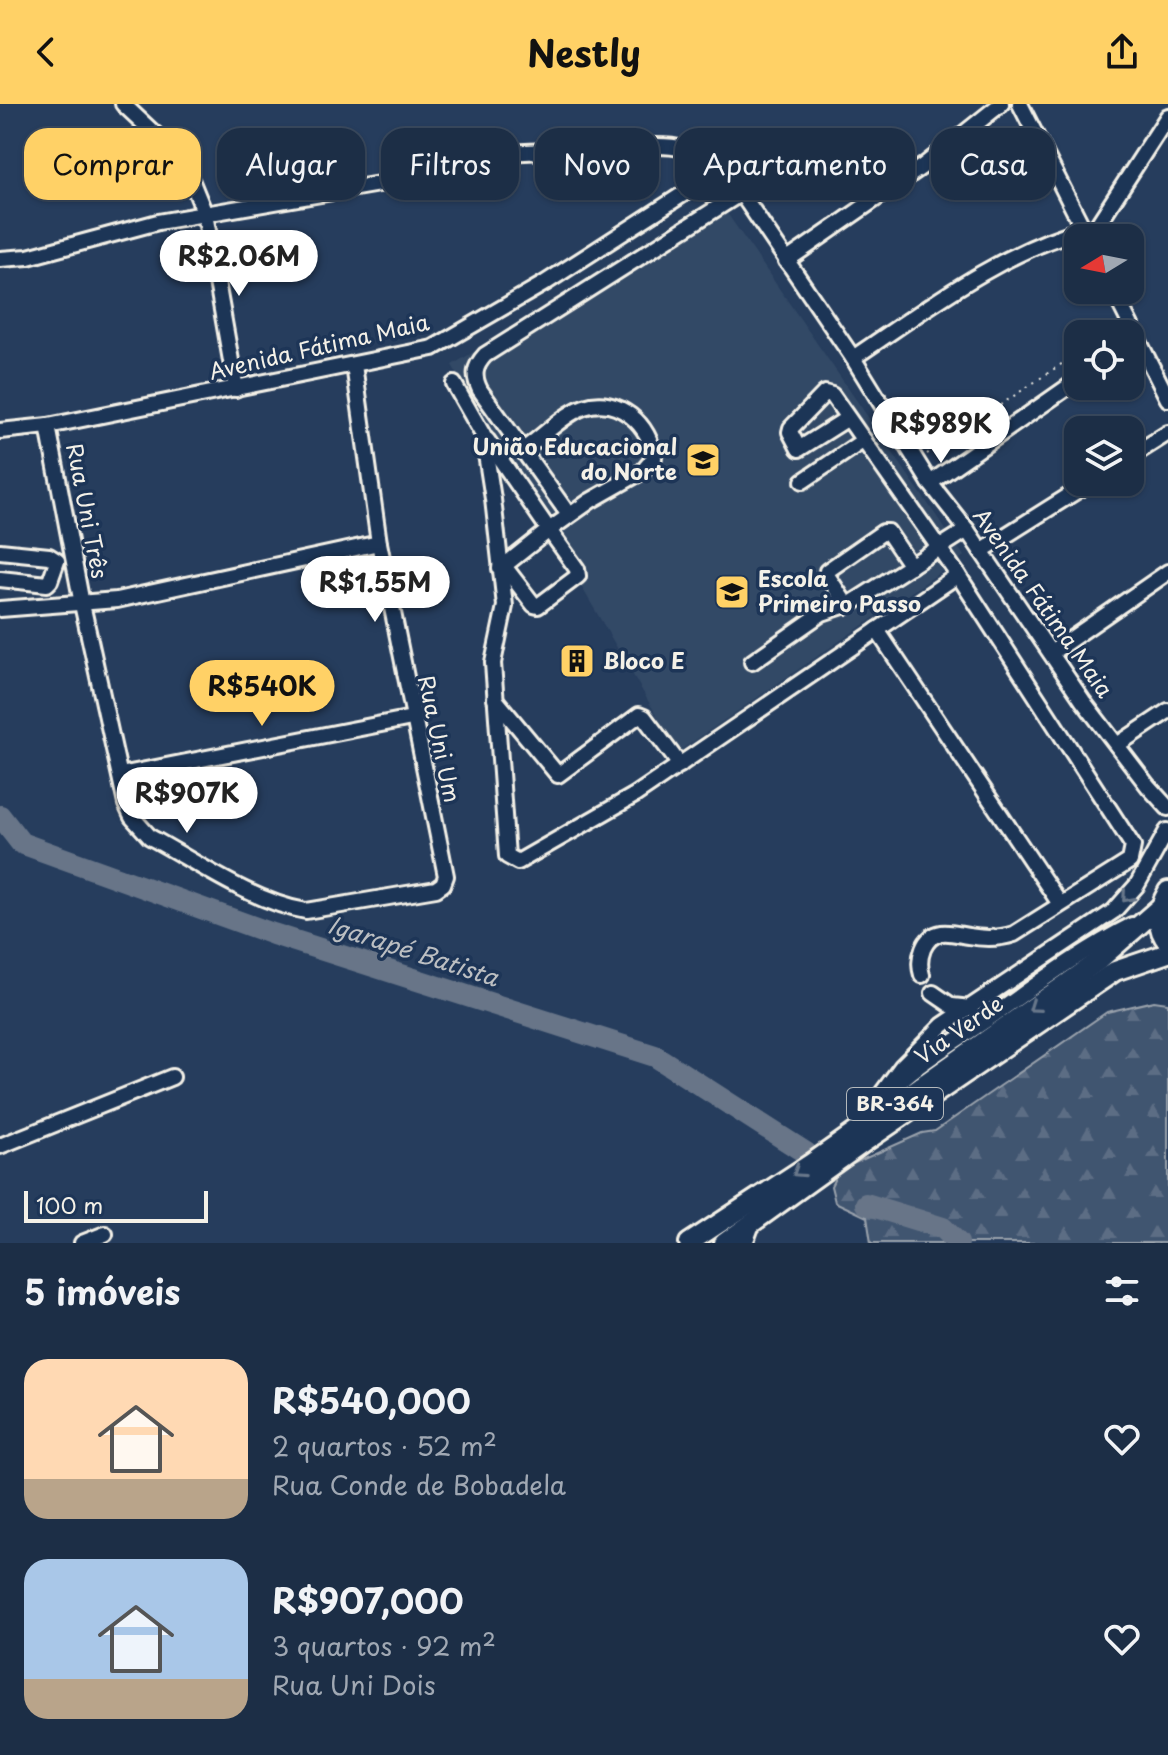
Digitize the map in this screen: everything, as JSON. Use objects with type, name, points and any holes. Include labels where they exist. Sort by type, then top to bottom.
[{"type":"main road","points":[[1158,905],[1160,928],[1168,943]]},
{"type":"main road","name":"BR-364","points":[[1101,970],[1158,905]]},
{"type":"main road","name":"BR-364","points":[[1101,970],[1168,953]]},
{"type":"main road","name":"Via Verde","points":[[689,1243],[1101,970]]},
{"type":"main road","name":"Via Verde","points":[[724,1243],[1101,970]]},
{"type":"street","points":[[123,104],[171,149],[192,182],[205,214],[236,389]]},
{"type":"street","points":[[786,261],[923,166],[1001,104]]},
{"type":"street","points":[[1026,108],[1082,224]]},
{"type":"street","points":[[1094,224],[1164,122]]},
{"type":"street","points":[[1164,122],[1168,145]]},
{"type":"street","points":[[0,259],[28,257],[158,222],[379,184],[444,156],[675,146]]},
{"type":"street","name":"Avenida Fátima Maia","points":[[0,431],[48,426],[433,348],[456,337],[675,198]]},
{"type":"street","points":[[569,515],[480,390],[475,379],[479,362],[730,200]]},
{"type":"street","name":"Avenida Fátima Maia","points":[[746,200],[853,358],[930,483],[967,530],[1117,745],[1168,808]]},
{"type":"street","points":[[853,358],[1009,257],[1047,239],[1064,237]]},
{"type":"street","points":[[1120,304],[1168,399]]},
{"type":"street","name":"Rua Uni Um","points":[[354,365],[379,543],[446,876],[443,884]]},
{"type":"street","points":[[454,384],[483,435],[577,569],[578,576],[536,606],[502,567]]},
{"type":"street","points":[[930,483],[1064,390]]},
{"type":"street","points":[[502,567],[569,515],[649,465],[654,458],[653,448],[638,421],[621,409],[592,405],[577,410],[523,450]]},
{"type":"street","points":[[848,418],[958,575],[1133,846],[1130,861],[1014,934],[1001,938],[940,933],[932,937],[920,958],[922,975]]},
{"type":"street","name":"Rua Uni Três","points":[[48,426],[82,604],[126,804],[132,817],[150,837],[266,900],[287,908],[306,911],[436,889],[443,884]]},
{"type":"street","points":[[1144,448],[1168,433]]},
{"type":"street","points":[[483,435],[505,606],[494,654],[507,856],[518,862],[635,795],[958,575]]},
{"type":"street","points":[[803,481],[864,440]]},
{"type":"street","points":[[981,551],[1069,496]]},
{"type":"street","points":[[752,662],[822,613],[847,606],[967,530]]},
{"type":"street","points":[[847,606],[827,571],[883,532],[888,532],[911,566]]},
{"type":"street","points":[[0,609],[82,604],[137,596],[379,543]]},
{"type":"street","points":[[0,551],[49,556],[57,561],[47,584],[0,579]]},
{"type":"street","points":[[1051,653],[1168,572]]},
{"type":"street","points":[[877,630],[1060,904]]},
{"type":"street","points":[[495,699],[558,775],[639,715],[644,717],[680,765]]},
{"type":"street","points":[[1117,745],[1168,711]]},
{"type":"street","points":[[120,775],[412,718]]},
{"type":"street","name":"Avenida Fátima Maia","points":[[1148,786],[1168,834]]},
{"type":"street","points":[[856,1131],[902,1066],[931,1037],[1114,911],[1137,885],[1168,834]]},
{"type":"street","points":[[877,1100],[921,1064],[1097,943],[1158,905]]},
{"type":"street","points":[[931,1037],[939,1019],[935,994],[952,1006],[968,1009],[1035,986]]},
{"type":"street","points":[[0,1146],[172,1077]]},
{"type":"street","points":[[745,1243],[752,1224]]},
{"type":"street","points":[[82,1243],[105,1234]]},
{"type":"path","points":[[916,461],[1064,362]]},
{"type":"shaded area","name":"União Educacional do Norte","points":[[720,203],[964,556],[678,752],[452,365]]},
{"type":"green space","points":[[1154,1001],[1168,1003],[1168,1243],[871,1243],[867,1217],[835,1202],[831,1186],[839,1170],[922,1133],[935,1131],[1107,1012]]},
{"type":"waterway","name":"Igarapé Batista","points":[[0,816],[21,843],[273,934],[655,1056],[806,1153]]},
{"type":"waterway","name":"Igarapé Batista","points":[[866,1204],[943,1228],[958,1243]]},
{"type":"place","name":"União Educacional do Norte","points":[[703,460]]},
{"type":"place","name":"Escola Primeiro Passo","points":[[732,592]]},
{"type":"place","name":"Bloco E","points":[[577,661]]}]
